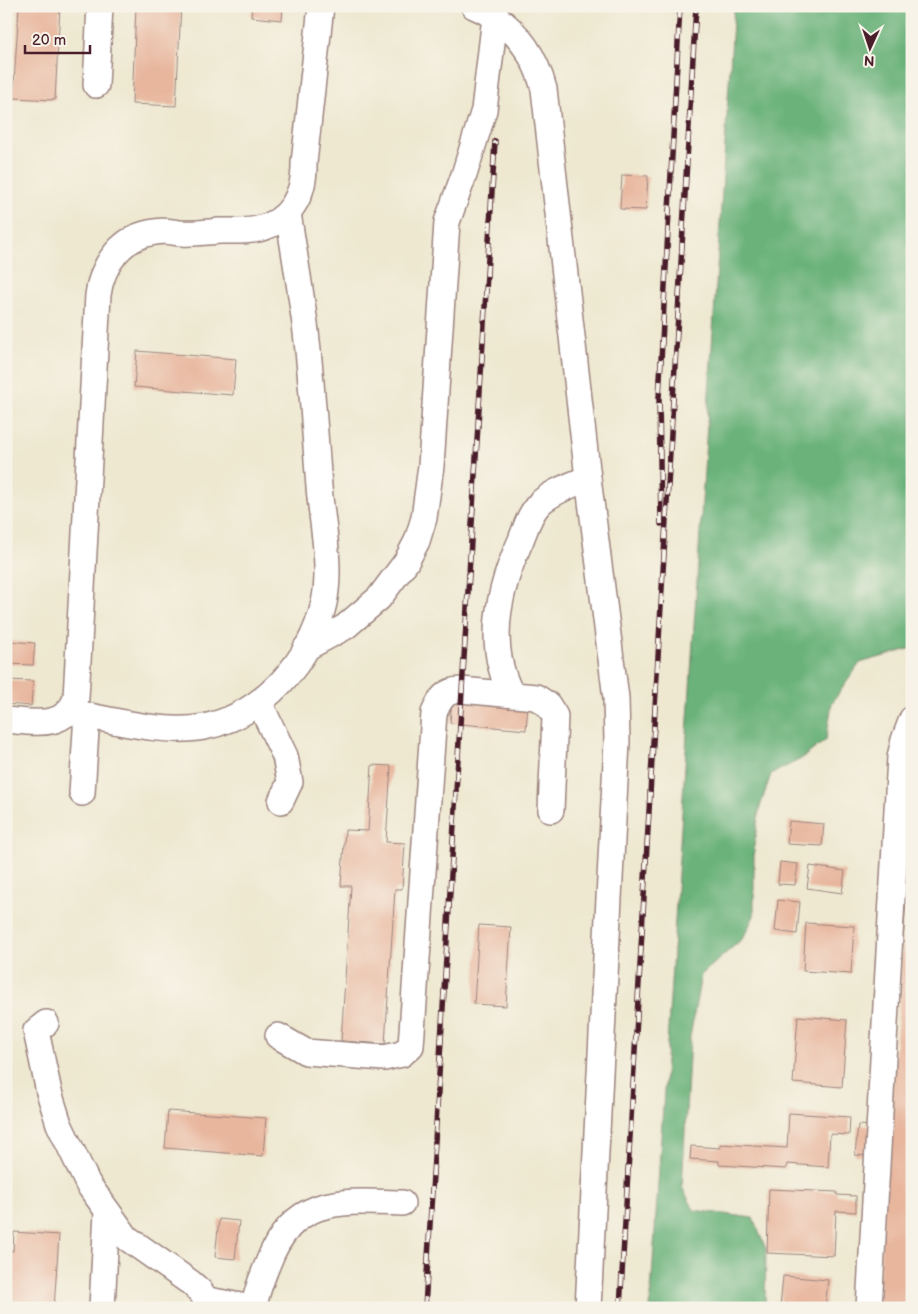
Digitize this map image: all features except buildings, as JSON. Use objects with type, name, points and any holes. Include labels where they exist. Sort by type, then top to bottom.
[{"type":"lane","points":[[96,84],[100,6]]},
{"type":"lane","points":[[82,793],[78,713],[74,705],[77,690],[98,295],[103,272],[116,252],[139,236],[167,231],[182,233],[257,229],[279,220],[288,212],[299,196],[304,176],[321,6]]},
{"type":"lane","points":[[306,648],[345,627],[379,598],[406,562],[417,540],[424,518],[431,466],[447,222],[472,152],[484,110],[488,10]]},
{"type":"lane","points":[[488,10],[528,47],[540,72],[544,89],[588,478],[616,698],[617,742],[588,1308]]},
{"type":"lane","points":[[6,720],[46,723],[55,722],[78,713],[164,728],[183,729],[221,723],[238,716],[259,702],[277,686],[306,648],[323,604],[327,581],[306,332],[288,212]]},
{"type":"lane","points":[[512,695],[501,668],[497,634],[501,600],[511,561],[527,522],[540,503],[562,489],[588,478]]},
{"type":"lane","points":[[278,1036],[306,1052],[384,1058],[402,1054],[411,1046],[434,713],[440,698],[452,690],[536,697],[548,705],[555,716],[551,810]]},
{"type":"lane","points":[[259,702],[285,756],[290,782],[281,801]]},
{"type":"lane","points":[[869,1308],[900,758],[912,719]]},
{"type":"lane","points":[[46,1023],[36,1030],[51,1100],[72,1155],[107,1212],[128,1238],[191,1283],[210,1304],[253,1308],[255,1296],[273,1249],[286,1231],[302,1216],[315,1209],[344,1201],[402,1203]]},
{"type":"lane","points":[[102,1308],[107,1212]]},
{"type":"green space","points":[[734,6],[912,6],[912,648],[860,663],[832,703],[826,740],[801,759],[771,774],[759,810],[754,845],[754,916],[743,938],[701,975],[690,1037],[682,1187],[694,1210],[753,1218],[766,1249],[765,1308],[650,1308]]},
{"type":"railway","points":[[661,524],[659,398],[680,6]]},
{"type":"railway","points":[[620,1308],[696,6]]},
{"type":"railway","points":[[425,1308],[495,141]]}]
